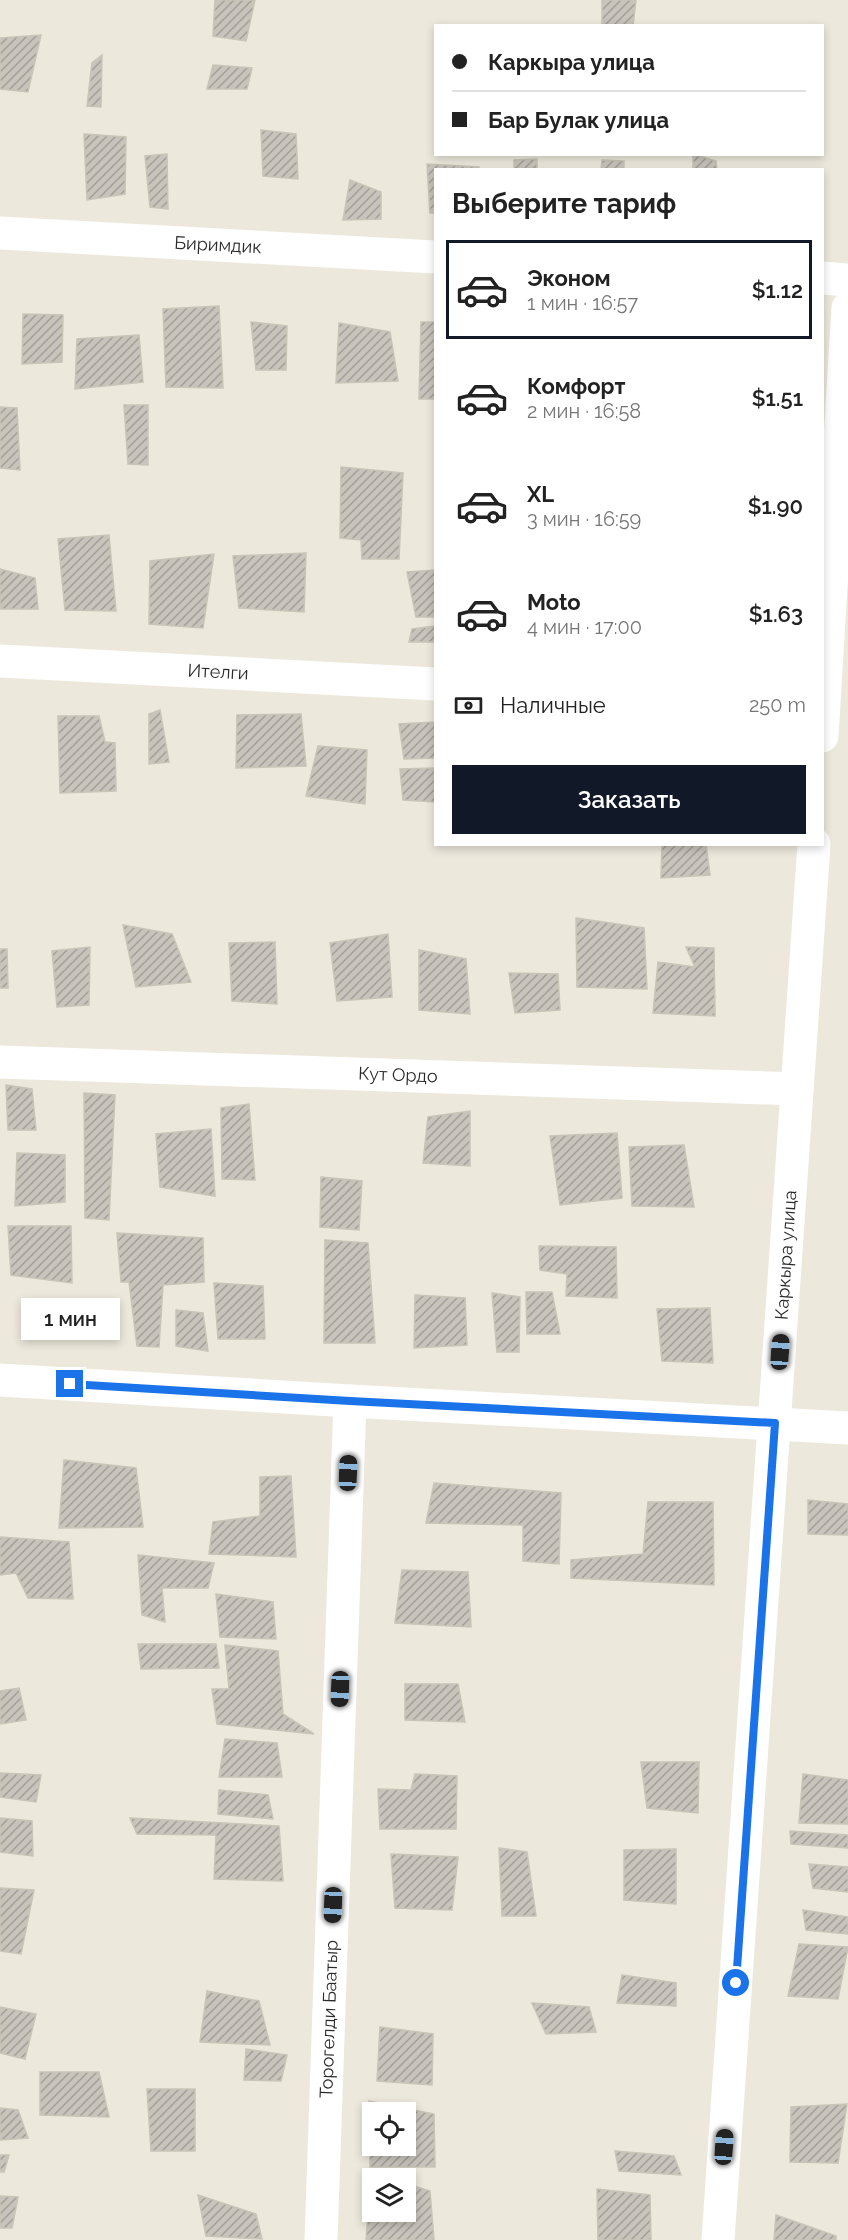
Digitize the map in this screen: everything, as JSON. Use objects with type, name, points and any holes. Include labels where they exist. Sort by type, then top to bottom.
[{"type":"street","name":"Биримдик","points":[[0,233],[434,257]]},
{"type":"street","points":[[824,278],[848,280]]},
{"type":"street","points":[[824,688],[848,308]]},
{"type":"street","name":"Ителги","points":[[0,661],[434,684]]},
{"type":"street","name":"Каркыра улица","points":[[718,2240],[814,846]]},
{"type":"street","name":"Кут Ордо","points":[[0,1062],[797,1089]]},
{"type":"street","points":[[0,1380],[848,1428]]},
{"type":"street","name":"Торогелди Баатыр","points":[[321,2240],[350,1401]]},
{"type":"building","points":[[215,0],[255,0],[246,41],[213,36]]},
{"type":"building","points":[[602,0],[636,0],[633,24],[602,24]]},
{"type":"building","points":[[41,35],[28,92],[0,89],[0,38]]},
{"type":"building","points":[[102,55],[101,107],[87,106],[92,63]]},
{"type":"building","points":[[213,65],[252,68],[247,89],[207,89]]},
{"type":"building","points":[[261,130],[296,134],[298,179],[263,176]]},
{"type":"building","points":[[84,134],[126,137],[125,194],[87,200]]},
{"type":"building","points":[[167,154],[168,209],[150,207],[145,156]]},
{"type":"building","points":[[693,156],[716,161],[717,168],[693,168]]},
{"type":"building","points":[[537,159],[537,168],[514,168],[514,160]]},
{"type":"building","points":[[602,160],[624,161],[624,168],[601,168]]},
{"type":"building","points":[[427,164],[479,167],[434,168],[434,213],[430,213]]},
{"type":"building","points":[[350,180],[381,192],[381,219],[343,220]]},
{"type":"building","points":[[219,306],[223,388],[166,387],[163,309]]},
{"type":"building","points":[[23,314],[63,315],[62,362],[22,364]]},
{"type":"building","points":[[251,322],[287,326],[286,370],[256,370]]},
{"type":"building","points":[[421,322],[434,322],[434,399],[419,399]]},
{"type":"building","points":[[339,323],[390,332],[398,381],[336,383]]},
{"type":"building","points":[[139,335],[143,382],[75,389],[77,339]]},
{"type":"building","points":[[124,405],[148,405],[148,465],[128,464]]},
{"type":"building","points":[[0,407],[17,408],[20,470],[0,468]]},
{"type":"building","points":[[341,467],[403,473],[399,559],[362,559],[361,540],[340,538]]},
{"type":"building","points":[[109,535],[116,611],[65,610],[58,539]]},
{"type":"building","points":[[306,553],[304,612],[239,608],[233,556]]},
{"type":"building","points":[[214,554],[203,628],[149,624],[150,561]]},
{"type":"building","points":[[0,569],[35,578],[38,609],[0,609]]},
{"type":"building","points":[[434,570],[434,617],[416,617],[407,572]]},
{"type":"building","points":[[434,626],[434,642],[409,642],[412,629]]},
{"type":"building","points":[[160,710],[169,762],[149,764],[149,714]]},
{"type":"building","points":[[301,714],[306,766],[236,768],[237,715]]},
{"type":"building","points":[[58,716],[99,716],[105,742],[115,743],[116,791],[60,793]]},
{"type":"building","points":[[434,722],[434,758],[404,759],[399,724]]},
{"type":"building","points":[[318,746],[367,750],[365,804],[306,796]]},
{"type":"building","points":[[434,768],[434,802],[403,800],[400,769]]},
{"type":"building","points":[[662,846],[706,846],[710,875],[661,878]]},
{"type":"building","points":[[576,918],[644,928],[647,989],[577,987]]},
{"type":"building","points":[[123,925],[172,934],[191,982],[136,987]]},
{"type":"building","points":[[388,934],[392,997],[337,1001],[330,943]]},
{"type":"building","points":[[275,942],[277,1004],[232,1001],[229,943]]},
{"type":"building","points":[[90,947],[89,1005],[57,1007],[52,951]]},
{"type":"building","points":[[686,947],[714,948],[715,1016],[653,1013],[658,962],[695,967]]},
{"type":"building","points":[[0,949],[7,949],[8,988],[0,988]]},
{"type":"building","points":[[419,950],[466,959],[470,1014],[419,1010]]},
{"type":"building","points":[[509,973],[558,974],[560,1010],[515,1013]]},
{"type":"building","points":[[6,1085],[32,1089],[36,1130],[8,1130]]},
{"type":"building","points":[[84,1093],[115,1095],[109,1220],[85,1218]]},
{"type":"building","points":[[249,1104],[255,1180],[222,1179],[221,1108]]},
{"type":"building","points":[[470,1111],[470,1166],[423,1163],[428,1117]]},
{"type":"building","points":[[211,1129],[215,1196],[160,1187],[156,1134]]},
{"type":"building","points":[[617,1133],[622,1198],[560,1205],[550,1136]]},
{"type":"building","points":[[684,1145],[694,1207],[632,1206],[629,1147]]},
{"type":"building","points":[[17,1153],[65,1155],[65,1202],[15,1206]]},
{"type":"building","points":[[321,1177],[362,1181],[359,1230],[320,1227]]},
{"type":"building","points":[[8,1226],[71,1226],[72,1283],[11,1275]]},
{"type":"building","points":[[117,1233],[203,1238],[204,1282],[163,1285],[159,1347],[137,1346],[129,1282],[121,1282]]},
{"type":"building","points":[[325,1240],[368,1243],[375,1343],[324,1343]]},
{"type":"building","points":[[539,1246],[616,1247],[617,1298],[566,1296],[567,1274],[540,1270]]},
{"type":"building","points":[[214,1283],[263,1286],[265,1339],[218,1339]]},
{"type":"building","points":[[526,1292],[552,1292],[560,1334],[527,1334]]},
{"type":"building","points":[[492,1293],[520,1297],[519,1352],[497,1352]]},
{"type":"building","points":[[415,1295],[465,1298],[467,1345],[414,1348]]},
{"type":"building","points":[[710,1308],[713,1363],[662,1361],[657,1309]]},
{"type":"building","points":[[176,1310],[203,1313],[208,1351],[176,1346]]},
{"type":"building","points":[[64,1460],[136,1468],[143,1527],[59,1528]]},
{"type":"building","points":[[291,1476],[296,1557],[209,1554],[213,1522],[260,1516],[260,1477]]},
{"type":"building","points":[[434,1483],[561,1493],[559,1564],[523,1561],[523,1525],[426,1523]]},
{"type":"building","points":[[808,1500],[848,1504],[848,1535],[808,1534]]},
{"type":"building","points":[[648,1502],[713,1502],[714,1585],[571,1578],[571,1560],[643,1554]]},
{"type":"building","points":[[0,1537],[69,1542],[73,1599],[28,1598],[16,1573],[0,1575]]},
{"type":"building","points":[[138,1555],[214,1563],[208,1588],[162,1588],[165,1622],[142,1615]]},
{"type":"building","points":[[402,1570],[468,1572],[471,1627],[395,1623]]},
{"type":"building","points":[[216,1594],[273,1602],[276,1639],[220,1637]]},
{"type":"building","points":[[138,1644],[216,1644],[219,1668],[141,1669]]},
{"type":"building","points":[[225,1645],[278,1651],[283,1714],[314,1734],[217,1724],[212,1689],[229,1689]]},
{"type":"building","points":[[405,1684],[458,1684],[465,1722],[405,1720]]},
{"type":"building","points":[[19,1688],[26,1720],[0,1724],[0,1691]]},
{"type":"building","points":[[225,1739],[277,1743],[282,1777],[219,1777]]},
{"type":"building","points":[[641,1762],[699,1762],[698,1813],[647,1808]]},
{"type":"building","points":[[0,1773],[41,1775],[36,1802],[0,1797]]},
{"type":"building","points":[[415,1774],[457,1776],[456,1829],[380,1829],[378,1789],[411,1790]]},
{"type":"building","points":[[803,1774],[848,1780],[848,1824],[799,1823]]},
{"type":"building","points":[[219,1790],[268,1795],[273,1819],[218,1814]]},
{"type":"building","points":[[0,1818],[32,1821],[33,1856],[0,1852]]},
{"type":"building","points":[[130,1818],[279,1826],[283,1881],[214,1879],[216,1835],[137,1834]]},
{"type":"building","points":[[790,1831],[848,1835],[848,1848],[791,1844]]},
{"type":"building","points":[[499,1848],[527,1852],[536,1916],[502,1916]]},
{"type":"building","points":[[676,1849],[676,1904],[624,1900],[624,1850]]},
{"type":"building","points":[[391,1854],[458,1857],[452,1910],[395,1908]]},
{"type":"building","points":[[809,1864],[848,1867],[848,1892],[813,1888]]},
{"type":"building","points":[[0,1888],[34,1890],[21,1954],[0,1951]]},
{"type":"building","points":[[803,1910],[848,1917],[848,1934],[806,1930]]},
{"type":"building","points":[[799,1944],[848,1947],[838,1999],[788,1996]]},
{"type":"building","points":[[622,1975],[676,1983],[676,2006],[617,2003]]},
{"type":"building","points":[[207,1991],[259,2001],[270,2045],[200,2042]]},
{"type":"building","points":[[532,2003],[589,2007],[596,2032],[546,2034]]},
{"type":"building","points":[[0,2007],[36,2014],[25,2059],[0,2053]]},
{"type":"building","points":[[380,2027],[433,2034],[432,2085],[377,2081]]},
{"type":"building","points":[[246,2049],[287,2055],[281,2081],[244,2080]]},
{"type":"building","points":[[40,2072],[99,2072],[109,2117],[40,2115]]},
{"type":"building","points":[[147,2089],[195,2089],[195,2151],[151,2151]]},
{"type":"building","points":[[847,2104],[838,2163],[790,2162],[791,2107]]},
{"type":"building","points":[[0,2108],[18,2110],[28,2138],[0,2140]]},
{"type":"building","points":[[416,2110],[434,2114],[435,2167],[370,2167],[370,2156],[416,2156]]},
{"type":"building","points":[[615,2151],[674,2156],[681,2175],[619,2171]]},
{"type":"building","points":[[0,2155],[9,2155],[4,2172],[0,2172]]},
{"type":"building","points":[[416,2187],[430,2191],[434,2240],[366,2240],[367,2222],[416,2222]]},
{"type":"building","points":[[597,2189],[650,2195],[651,2240],[598,2240]]},
{"type":"building","points":[[198,2195],[256,2214],[262,2239],[206,2236]]},
{"type":"building","points":[[0,2196],[18,2197],[12,2228],[0,2228]]},
{"type":"building","points":[[776,2215],[836,2236],[836,2240],[774,2240]]},
{"type":"route","points":[[70,1384],[775,1423],[736,1983]]}]
